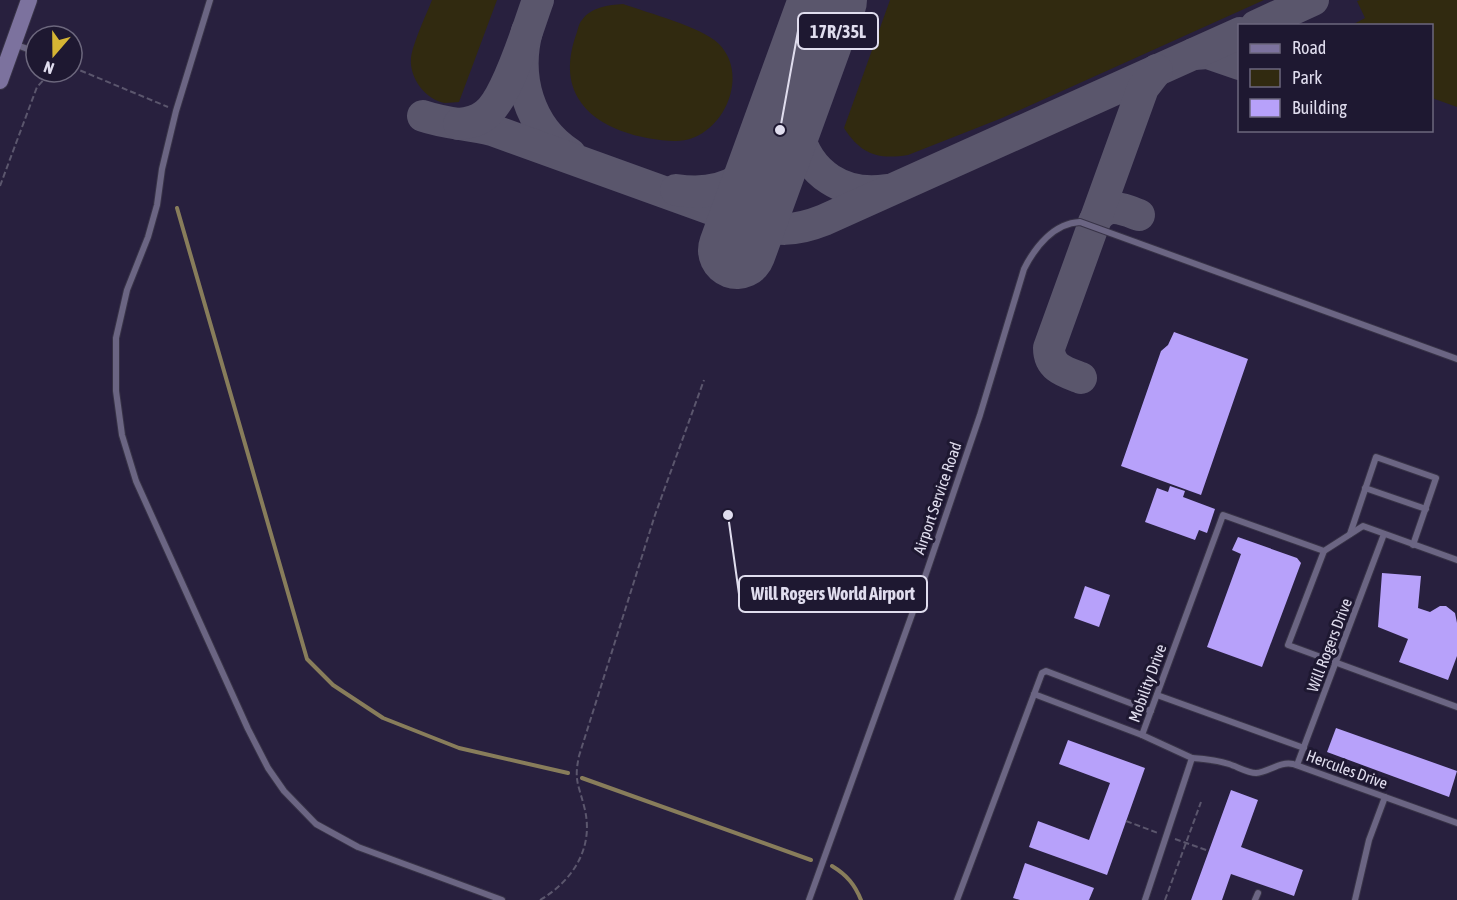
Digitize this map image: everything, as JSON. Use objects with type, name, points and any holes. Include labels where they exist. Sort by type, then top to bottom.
[{"type":"street","points":[[0,81],[7,41],[29,0]]},
{"type":"lane","points":[[210,0],[176,111],[162,169],[157,205],[148,237],[127,290],[116,338],[116,391],[122,435],[136,481],[248,729],[268,768],[284,791],[316,824],[358,847],[502,900]]},
{"type":"lane","points":[[7,41],[24,47]]},
{"type":"lane","name":"Airport Service Road","points":[[809,900],[915,606],[980,415],[1024,269],[1033,252],[1044,239],[1072,222],[1080,222],[1457,359]]},
{"type":"lane","points":[[1350,534],[1376,457],[1436,478],[1413,544]]},
{"type":"lane","points":[[1365,488],[1426,509]]},
{"type":"lane","name":"Mobility Drive","points":[[1192,758],[1142,735],[1223,515],[1324,551]]},
{"type":"lane","points":[[1457,560],[1363,526],[1324,551],[1287,645],[1457,707]]},
{"type":"lane","name":"Will Rogers Drive","points":[[1297,765],[1337,664],[1384,534]]},
{"type":"lane","points":[[957,900],[1042,673],[1046,671],[1151,711]]},
{"type":"lane","points":[[1034,694],[1142,735]]},
{"type":"lane","points":[[1157,695],[1304,748]]},
{"type":"lane","points":[[1145,900],[1192,758]]},
{"type":"lane","name":"Hercules Drive","points":[[1192,758],[1230,764],[1253,773],[1287,762],[1457,823]]},
{"type":"lane","points":[[1356,900],[1370,840],[1385,797]]},
{"type":"path","points":[[84,72],[176,111]]},
{"type":"path","points":[[0,186],[40,84]]},
{"type":"path","points":[[540,900],[564,882],[577,866],[586,846],[588,826],[575,773],[579,756],[655,515],[704,380]]},
{"type":"path","points":[[1165,900],[1201,802]]},
{"type":"path","points":[[1126,821],[1157,832]]},
{"type":"path","points":[[1177,840],[1209,851]]},
{"type":"shaded area","points":[[0,0],[1457,0],[1457,900],[0,900]]},
{"type":"green space","points":[[432,0],[497,0],[459,102],[445,103],[431,98],[420,87],[411,66],[412,52]]},
{"type":"green space","points":[[890,0],[1264,0],[1002,118],[908,155],[887,157],[864,149],[850,137],[844,128]]},
{"type":"green space","points":[[1457,0],[1457,107],[1433,98],[1433,24],[1354,24],[1365,18],[1357,1]]},
{"type":"green space","points":[[623,4],[674,21],[700,32],[719,44],[728,58],[732,74],[731,90],[726,106],[706,131],[691,139],[675,141],[635,135],[621,131],[596,118],[578,98],[570,74],[570,65],[580,23],[595,9]]},
{"type":"building","points":[[1174,332],[1248,359],[1201,495],[1121,466],[1161,351],[1168,345]]},
{"type":"building","points":[[1170,486],[1185,491],[1183,497],[1215,509],[1207,533],[1199,530],[1195,540],[1145,522],[1157,488],[1168,492]]},
{"type":"building","points":[[1238,537],[1297,558],[1301,563],[1262,667],[1207,647],[1241,554],[1232,550]]},
{"type":"building","points":[[1382,573],[1421,576],[1418,608],[1430,612],[1440,606],[1446,606],[1455,613],[1457,656],[1448,680],[1399,662],[1408,639],[1378,627]]},
{"type":"building","points":[[1085,586],[1110,595],[1099,627],[1074,618]]},
{"type":"building","points":[[1336,728],[1457,771],[1449,797],[1327,752]]},
{"type":"building","points":[[1068,740],[1145,768],[1107,875],[1029,847],[1038,821],[1089,840],[1110,783],[1059,764]]},
{"type":"building","points":[[1231,790],[1258,800],[1241,847],[1303,870],[1294,896],[1231,874],[1222,900],[1191,900]]},
{"type":"building","points":[[1025,863],[1094,888],[1089,900],[1020,900],[1013,898]]},
{"type":"waterway","points":[[177,208],[307,659],[333,685],[383,718],[459,748],[568,773]]},
{"type":"waterway","points":[[582,778],[811,860]]},
{"type":"waterway","points":[[832,866],[850,881],[861,900]]},
{"type":"taxiway","points":[[459,124],[482,117],[493,107],[509,79],[538,0]]},
{"type":"taxiway","points":[[1260,24],[1313,0]]},
{"type":"taxiway","points":[[527,31],[523,65],[528,99],[544,130],[570,154]]},
{"type":"taxiway","points":[[423,116],[492,130],[747,222],[786,229],[804,227],[824,220],[1238,34]]},
{"type":"taxiway","points":[[1194,54],[1208,53],[1238,63]]},
{"type":"taxiway","points":[[1081,378],[1055,365],[1049,348],[1143,88],[1157,70]]},
{"type":"taxiway","points":[[797,85],[798,132],[803,147],[819,171],[843,186],[856,190],[887,190]]},
{"type":"taxiway","points":[[676,190],[695,192],[711,190],[739,180],[761,159],[780,130]]},
{"type":"taxiway","points":[[1094,222],[1103,211],[1114,208],[1139,215]]},
{"type":"runway","points":[[737,250],[828,0]]},
{"type":"place","name":"17R/35L","points":[[780,130]]},
{"type":"place","name":"Will Rogers World Airport","points":[[728,515]]}]
